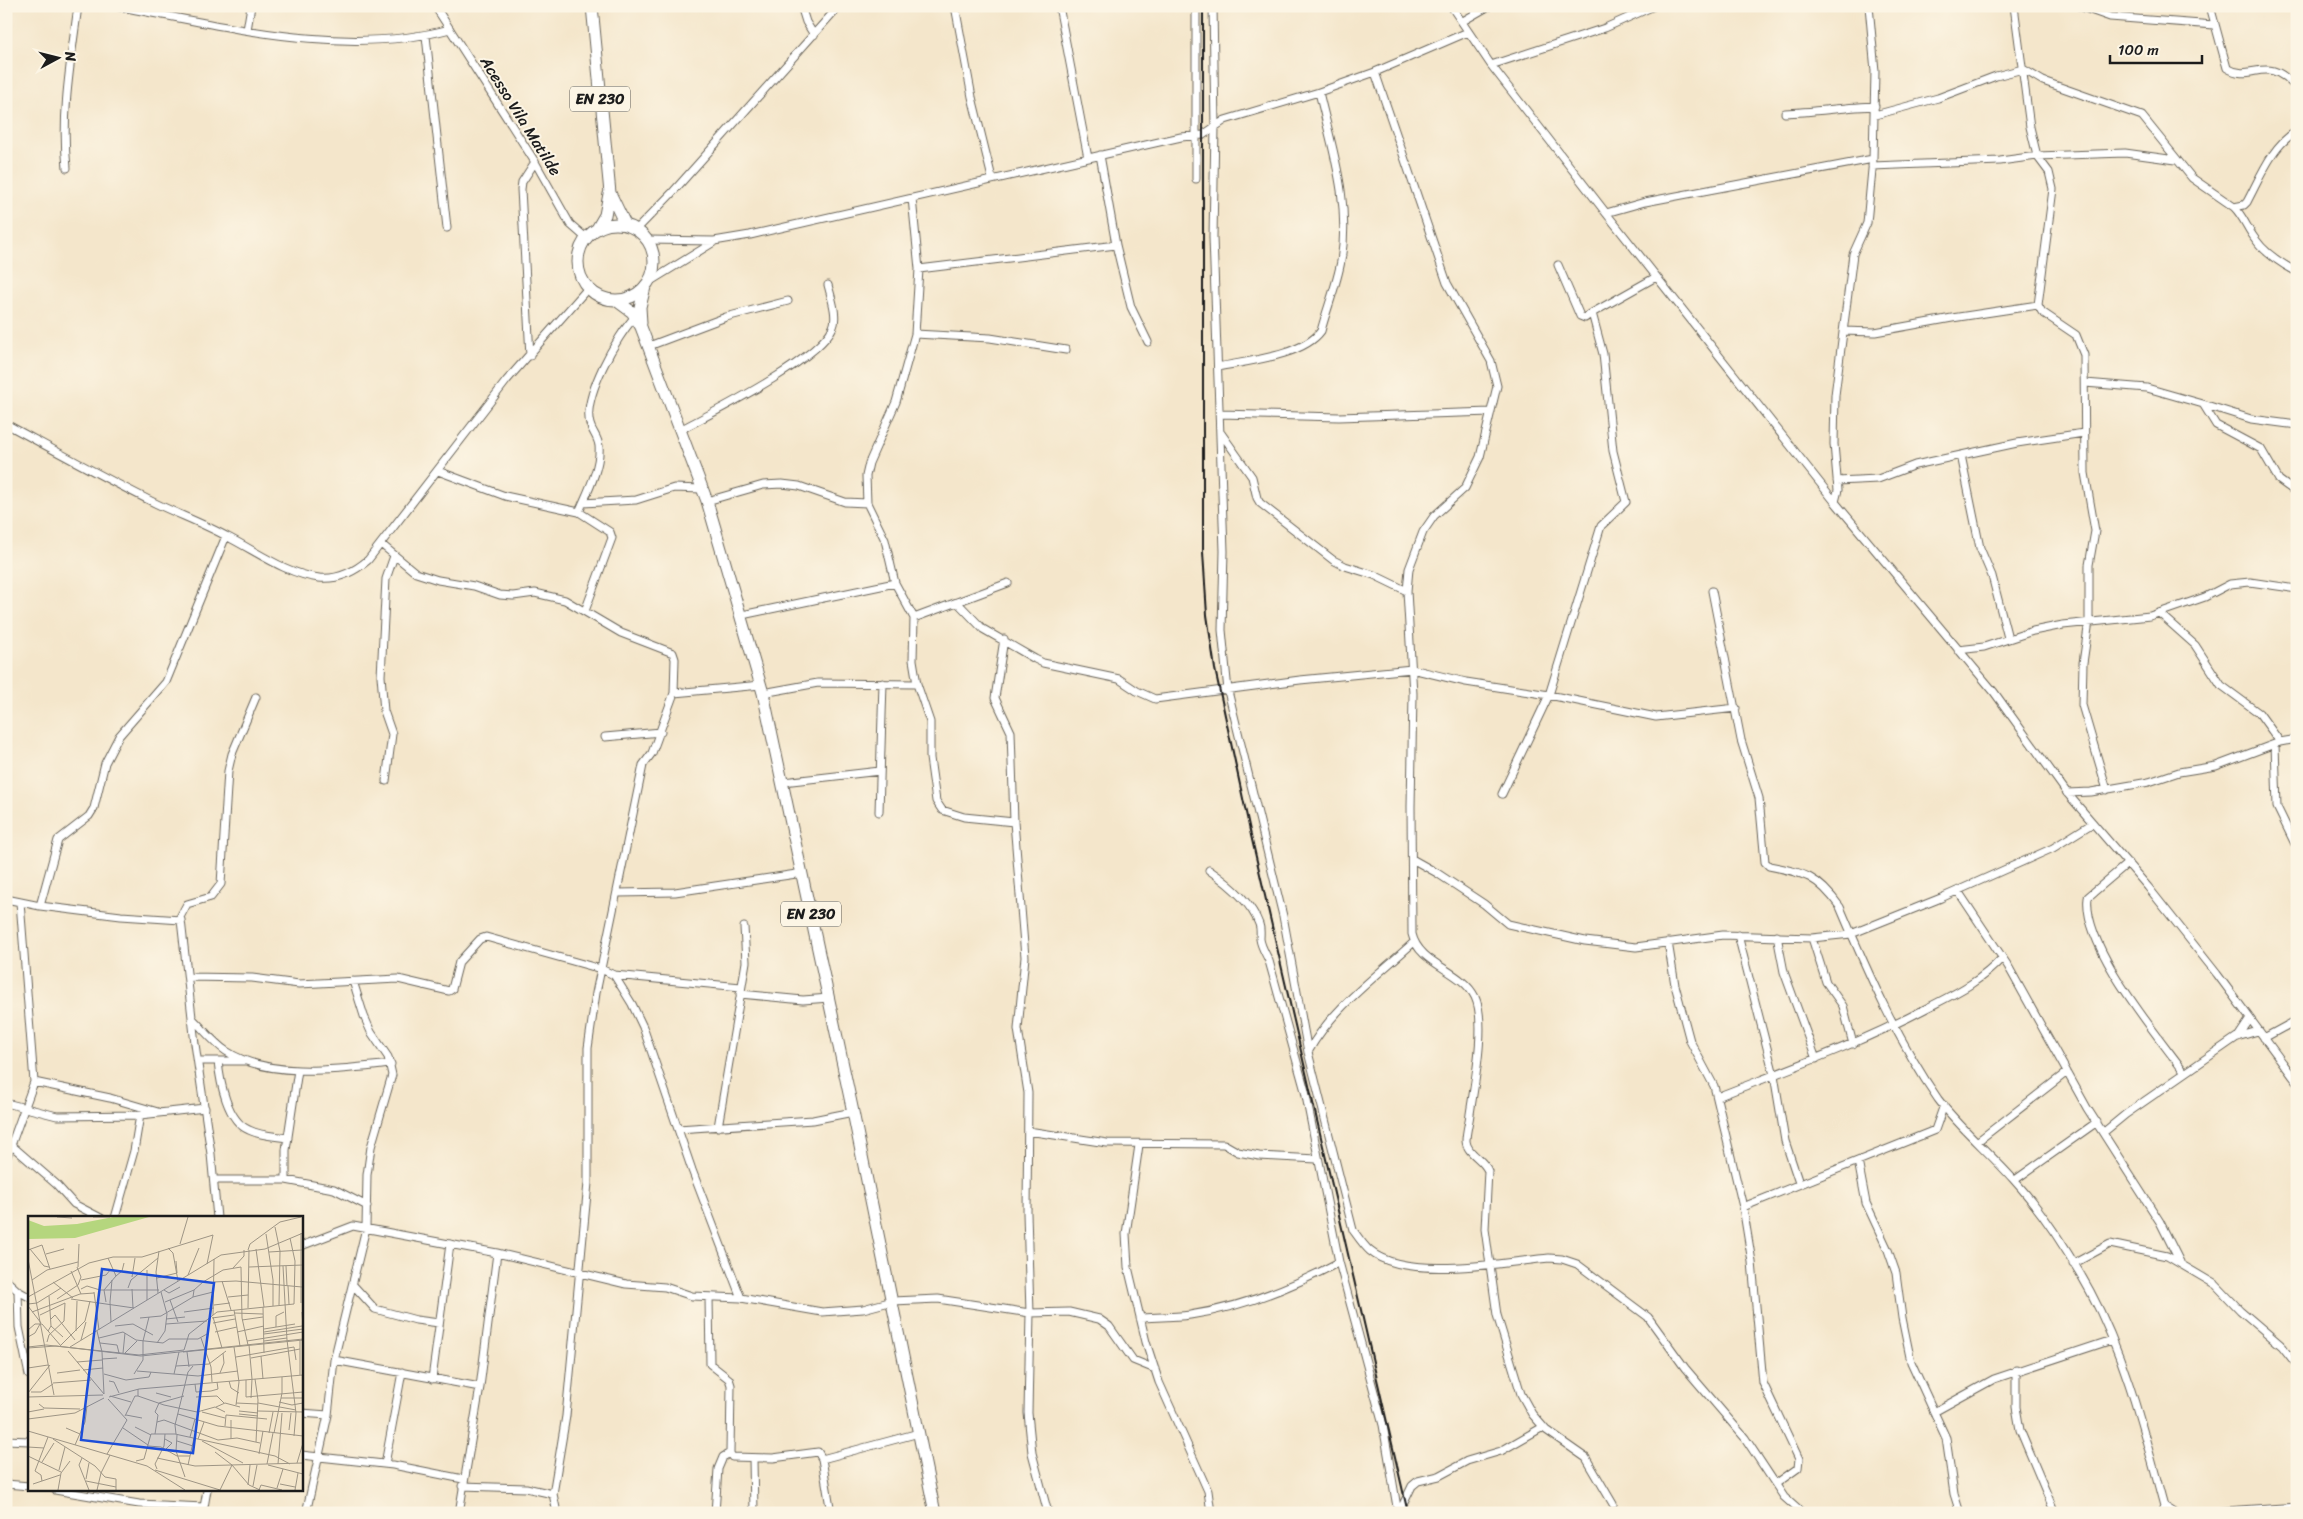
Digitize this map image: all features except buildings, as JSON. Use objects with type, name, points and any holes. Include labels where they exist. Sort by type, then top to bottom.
[{"type":"main road","name":"EN 230","points":[[592,6],[610,192],[605,215],[598,227]]},
{"type":"main road","name":"EN 230","points":[[610,192],[625,224]]},
{"type":"main road","points":[[612,223],[625,224],[637,229],[648,240],[654,255],[654,269],[647,284],[640,292],[628,299],[617,301],[596,295],[588,288],[580,276],[578,263],[580,249],[586,238],[598,227],[612,223]]},
{"type":"main road","name":"EN 230","points":[[641,327],[640,307],[647,284]]},
{"type":"main road","name":"EN 230","points":[[617,301],[635,317],[649,346],[707,502],[742,615],[762,689],[854,1112],[935,1513]]},
{"type":"street","points":[[67,168],[64,140],[78,6]]},
{"type":"street","points":[[115,6],[247,30],[317,39],[404,39],[426,36],[450,29]]},
{"type":"street","points":[[247,30],[251,6]]},
{"type":"street","name":"Acesso Vila Matilde","points":[[435,6],[535,162],[570,224],[586,238]]},
{"type":"street","points":[[801,6],[806,22],[814,36]]},
{"type":"street","points":[[637,229],[671,194],[839,6]]},
{"type":"street","points":[[955,6],[972,97],[992,178]]},
{"type":"street","points":[[1058,6],[1088,158]]},
{"type":"street","points":[[1196,6],[1196,179]]},
{"type":"street","points":[[1213,6],[1216,127],[1213,237],[1224,551],[1222,630],[1228,690],[1283,916],[1308,1052],[1353,1230],[1371,1252],[1390,1260],[1433,1269],[1562,1259],[1577,1264],[1638,1307],[1745,1438],[1777,1483],[1784,1497],[1802,1513]]},
{"type":"street","points":[[1451,6],[1463,21],[1490,65],[1656,277],[1835,502],[1994,692],[2067,793],[2128,863],[2217,974],[2297,1082]]},
{"type":"street","points":[[1463,21],[1489,6]]},
{"type":"street","points":[[1490,65],[1605,28],[1654,6]]},
{"type":"street","points":[[1835,502],[1837,481],[1834,444],[1835,395],[1853,254],[1867,223],[1872,162],[1875,71],[1869,6]]},
{"type":"street","points":[[2014,6],[2030,127],[2037,156],[2049,172],[2052,189],[2038,305],[2042,312],[2076,335],[2084,356],[2085,473],[2095,523],[2089,565],[2089,621],[2083,663],[2082,705],[2107,790]]},
{"type":"street","points":[[2079,6],[2110,17],[2214,25]]},
{"type":"street","points":[[2210,6],[2226,68],[2233,72],[2275,71],[2284,75],[2297,90]]},
{"type":"street","points":[[648,240],[714,241],[1181,137],[1203,135],[1224,120],[1319,92],[1375,72],[1468,32]]},
{"type":"street","points":[[426,36],[447,228]]},
{"type":"street","points":[[1875,115],[1929,101],[1996,76],[2023,69],[2043,81],[2142,116],[2192,178],[2234,207],[2243,216],[2256,241],[2269,254],[2297,272]]},
{"type":"street","points":[[1375,72],[1447,283],[1495,374],[1497,386],[1480,457],[1465,488],[1434,516],[1423,532],[1410,569],[1407,591],[1412,669],[1411,923],[1414,942],[1425,955],[1457,975],[1475,997],[1478,1009],[1476,1071],[1466,1141],[1471,1152],[1484,1163],[1488,1171],[1485,1229],[1497,1314],[1521,1394],[1532,1414],[1543,1426],[1586,1458],[1613,1504]]},
{"type":"street","points":[[1218,367],[1285,352],[1316,337],[1321,331],[1341,262],[1344,224],[1342,193],[1319,92]]},
{"type":"street","points":[[1785,113],[1875,106]]},
{"type":"street","points":[[2234,207],[2244,205],[2247,202],[2271,158],[2285,140],[2297,131]]},
{"type":"street","points":[[1606,213],[1646,202],[1872,162],[2000,162],[2037,156],[2125,152],[2176,160]]},
{"type":"street","points":[[1100,155],[1116,245],[1131,307],[1148,342]]},
{"type":"street","points":[[530,356],[521,189],[522,182],[535,162]]},
{"type":"street","points":[[912,198],[919,269],[915,334],[896,402],[869,463],[866,476],[868,503],[885,540],[896,583],[914,618],[913,660],[917,684],[930,722],[930,758],[936,801],[942,810],[964,817],[1014,822]]},
{"type":"street","points":[[647,284],[714,241]]},
{"type":"street","points":[[919,269],[1116,245]]},
{"type":"street","points":[[1558,265],[1580,316],[1585,318],[1656,277]]},
{"type":"street","points":[[680,430],[746,396],[824,340],[833,326],[834,320],[828,285]]},
{"type":"street","points":[[6,424],[157,504],[226,536],[279,564],[319,578],[332,578],[358,569],[382,544],[507,380],[588,288]]},
{"type":"street","points":[[649,346],[726,317],[788,301]]},
{"type":"street","points":[[1843,331],[1875,332],[2038,305]]},
{"type":"street","points":[[1502,794],[1549,694],[1600,526],[1626,502],[1614,451],[1603,354],[1592,313]]},
{"type":"street","points":[[579,512],[598,461],[599,445],[590,424],[592,398],[614,346],[635,317]]},
{"type":"street","points":[[915,334],[990,338],[1066,350]]},
{"type":"street","points":[[2085,383],[2147,388],[2251,419],[2297,425]]},
{"type":"street","points":[[2203,404],[2216,425],[2261,449],[2279,480],[2297,493]]},
{"type":"street","points":[[1220,414],[1339,417],[1491,412]]},
{"type":"street","points":[[1221,432],[1252,477],[1257,498],[1266,508],[1333,560],[1345,566],[1374,575],[1407,591]]},
{"type":"street","points":[[1837,481],[1878,479],[1907,467],[2017,443],[2084,433]]},
{"type":"street","points":[[1961,455],[1980,548],[1992,576],[2008,638]]},
{"type":"street","points":[[438,471],[505,496],[579,512],[610,532],[612,538],[585,611]]},
{"type":"street","points":[[707,502],[763,485],[782,484],[799,486],[846,502],[868,503]]},
{"type":"street","points":[[583,503],[636,500],[674,488],[702,489]]},
{"type":"street","points":[[40,906],[58,840],[89,816],[94,808],[104,763],[114,744],[166,682],[226,536]]},
{"type":"street","points":[[382,544],[416,573],[438,580],[474,586],[500,595],[545,594],[564,600],[621,634],[673,653],[675,659],[674,693],[652,753],[643,765],[601,969],[588,1048],[588,1183],[566,1416],[553,1494],[557,1513]]},
{"type":"street","points":[[386,781],[392,734],[384,710],[381,676],[386,579],[394,556]]},
{"type":"street","points":[[1958,650],[1984,648],[2008,638],[2033,631],[2089,621],[2159,613],[2205,597],[2230,584],[2241,582],[2297,589]]},
{"type":"street","points":[[742,615],[820,601],[896,583]]},
{"type":"street","points":[[914,618],[1008,583]]},
{"type":"street","points":[[1712,591],[1742,740],[1759,798],[1766,864],[1804,873],[1811,877],[1837,903],[1894,1025],[1944,1105],[2015,1180],[2040,1214],[2089,1290],[2112,1340],[2135,1402],[2164,1506],[2161,1513]]},
{"type":"street","points":[[957,602],[978,625],[1043,663],[1119,679],[1137,691],[1155,699],[1300,680],[1412,669],[1466,682],[1549,694],[1656,717],[1736,708]]},
{"type":"street","points":[[2159,613],[2195,645],[2221,685],[2259,713],[2278,743],[2277,807],[2297,848]]},
{"type":"street","points":[[1004,639],[995,698],[1011,732],[1014,822],[1025,957],[1018,1030],[1027,1080],[1030,1313],[1028,1413],[1032,1452],[1048,1513]]},
{"type":"street","points":[[674,693],[762,689],[818,683],[917,684]]},
{"type":"street","points":[[879,812],[883,683]]},
{"type":"street","points":[[179,919],[187,904],[211,897],[221,884],[228,771],[232,754],[256,697]]},
{"type":"street","points":[[605,737],[661,732]]},
{"type":"street","points":[[2067,793],[2107,790],[2216,766],[2278,743],[2297,739]]},
{"type":"street","points":[[783,782],[880,771]]},
{"type":"street","points":[[1412,860],[1437,873],[1484,904],[1508,924],[1586,941],[1642,947],[1723,935],[1812,938],[1852,934],[1958,891],[2053,848],[2093,823]]},
{"type":"street","points":[[2128,863],[2088,897],[2094,934],[2112,970],[2185,1073]]},
{"type":"street","points":[[1209,870],[1225,882],[1252,911],[1259,922],[1262,945],[1270,961],[1305,1091],[1339,1262],[1383,1425],[1398,1513]]},
{"type":"street","points":[[618,893],[675,892],[803,873]]},
{"type":"street","points":[[1958,891],[2002,958],[2087,1108],[2160,1222],[2180,1262]]},
{"type":"street","points":[[6,899],[40,906],[121,916],[179,919]]},
{"type":"street","points":[[6,1159],[26,1109],[34,1082],[20,902]]},
{"type":"street","points":[[179,919],[182,923],[189,976],[217,1216]]},
{"type":"street","points":[[718,1126],[746,962],[744,928]]},
{"type":"street","points":[[1738,935],[1774,1075],[1785,1141],[1799,1183]]},
{"type":"street","points":[[1777,936],[1784,972],[1816,1059]]},
{"type":"street","points":[[189,976],[252,978],[299,984],[398,979],[450,991],[459,962],[480,939],[486,937],[601,969],[614,975],[740,990],[803,1000],[829,998]]},
{"type":"street","points":[[1812,938],[1826,982],[1842,1006],[1853,1044]]},
{"type":"street","points":[[1308,1052],[1319,1033],[1331,1018],[1414,942]]},
{"type":"street","points":[[1668,942],[1675,985],[1690,1041],[1712,1080],[1743,1207],[1752,1262],[1763,1383],[1798,1459],[1798,1468],[1777,1483]]},
{"type":"street","points":[[1717,1097],[1853,1044],[1894,1025],[1978,981],[2002,958]]},
{"type":"street","points":[[614,975],[632,1004],[643,1028],[678,1129],[741,1298]]},
{"type":"street","points":[[306,1513],[328,1414],[334,1360],[354,1286],[366,1228],[367,1175],[371,1147],[392,1075],[391,1064],[364,1016],[353,981]]},
{"type":"street","points":[[193,1019],[227,1052],[247,1061]]},
{"type":"street","points":[[2237,1037],[2250,1019]]},
{"type":"street","points":[[2264,1038],[2297,1020]]},
{"type":"street","points":[[2104,1132],[2126,1114],[2237,1037],[2258,1031]]},
{"type":"street","points":[[198,1061],[247,1061],[316,1072],[391,1064]]},
{"type":"street","points":[[218,1061],[222,1091],[236,1121],[248,1130],[258,1134],[288,1138]]},
{"type":"street","points":[[286,1180],[288,1138],[298,1070]]},
{"type":"street","points":[[1978,1141],[2067,1072]]},
{"type":"street","points":[[34,1082],[110,1098],[162,1113]]},
{"type":"street","points":[[6,1103],[57,1116],[140,1115],[205,1108]]},
{"type":"street","points":[[1743,1207],[1935,1130],[1944,1105]]},
{"type":"street","points":[[678,1129],[813,1120],[854,1112]]},
{"type":"street","points":[[116,1216],[134,1152],[140,1115]]},
{"type":"street","points":[[2015,1180],[2097,1122]]},
{"type":"street","points":[[1028,1131],[1107,1143],[1139,1145],[1224,1144],[1238,1152],[1259,1156],[1318,1159]]},
{"type":"street","points":[[12,1145],[56,1184],[74,1204],[97,1216]]},
{"type":"street","points":[[1139,1145],[1126,1234],[1128,1266],[1140,1318],[1155,1369],[1208,1491],[1211,1513]]},
{"type":"street","points":[[1858,1161],[1866,1203],[1895,1268],[1903,1326],[1911,1362],[1946,1438],[1954,1494],[1960,1513]]},
{"type":"street","points":[[214,1180],[286,1180],[334,1189],[367,1206]]},
{"type":"street","points":[[302,1246],[345,1228],[366,1228],[497,1253],[626,1284],[665,1287],[692,1296],[741,1298],[788,1308],[828,1312],[863,1309],[893,1301],[954,1300],[1030,1313],[1069,1312],[1099,1319],[1109,1326],[1133,1360],[1155,1369]]},
{"type":"street","points":[[432,1379],[450,1244]]},
{"type":"street","points":[[2073,1264],[2110,1244],[2155,1252],[2180,1262],[2216,1285],[2240,1310],[2282,1346],[2297,1365]]},
{"type":"street","points":[[459,1513],[462,1483],[480,1387],[497,1253]]},
{"type":"street","points":[[1140,1318],[1190,1315],[1241,1304],[1308,1278],[1339,1262]]},
{"type":"street","points":[[6,1280],[18,1291],[28,1296]]},
{"type":"street","points":[[354,1286],[374,1309],[416,1320],[439,1323]]},
{"type":"street","points":[[18,1291],[18,1318],[28,1371]]},
{"type":"street","points":[[709,1298],[710,1364],[729,1379],[731,1385],[730,1453]]},
{"type":"street","points":[[1934,1412],[1994,1379],[2016,1370],[2112,1340]]},
{"type":"street","points":[[334,1360],[480,1387]]},
{"type":"street","points":[[2016,1370],[2016,1407],[2020,1430],[2055,1513]]},
{"type":"street","points":[[385,1464],[402,1372]]},
{"type":"street","points":[[302,1413],[328,1414]]},
{"type":"street","points":[[1398,1513],[1412,1486],[1418,1481],[1439,1476],[1467,1461],[1501,1451],[1543,1426]]},
{"type":"street","points":[[822,1459],[919,1434]]},
{"type":"street","points":[[6,1440],[28,1441]]},
{"type":"street","points":[[730,1453],[736,1458],[753,1459],[818,1452],[822,1459],[831,1513]]},
{"type":"street","points":[[715,1513],[718,1469],[723,1456],[730,1453]]},
{"type":"street","points":[[302,1455],[385,1464],[462,1483],[526,1488],[553,1494]]},
{"type":"street","points":[[753,1459],[754,1513]]},
{"type":"street","points":[[6,1484],[28,1486]]},
{"type":"street","points":[[67,1492],[139,1504],[204,1510],[206,1492]]},
{"type":"street","points":[[102,1498],[104,1492]]},
{"type":"street","points":[[2164,1506],[2175,1513]]},
{"type":"street","points":[[2212,1513],[2297,1506]]},
{"type":"railway","points":[[1203,6],[1203,552],[1207,615],[1215,669],[1250,831],[1408,1513]]}]
